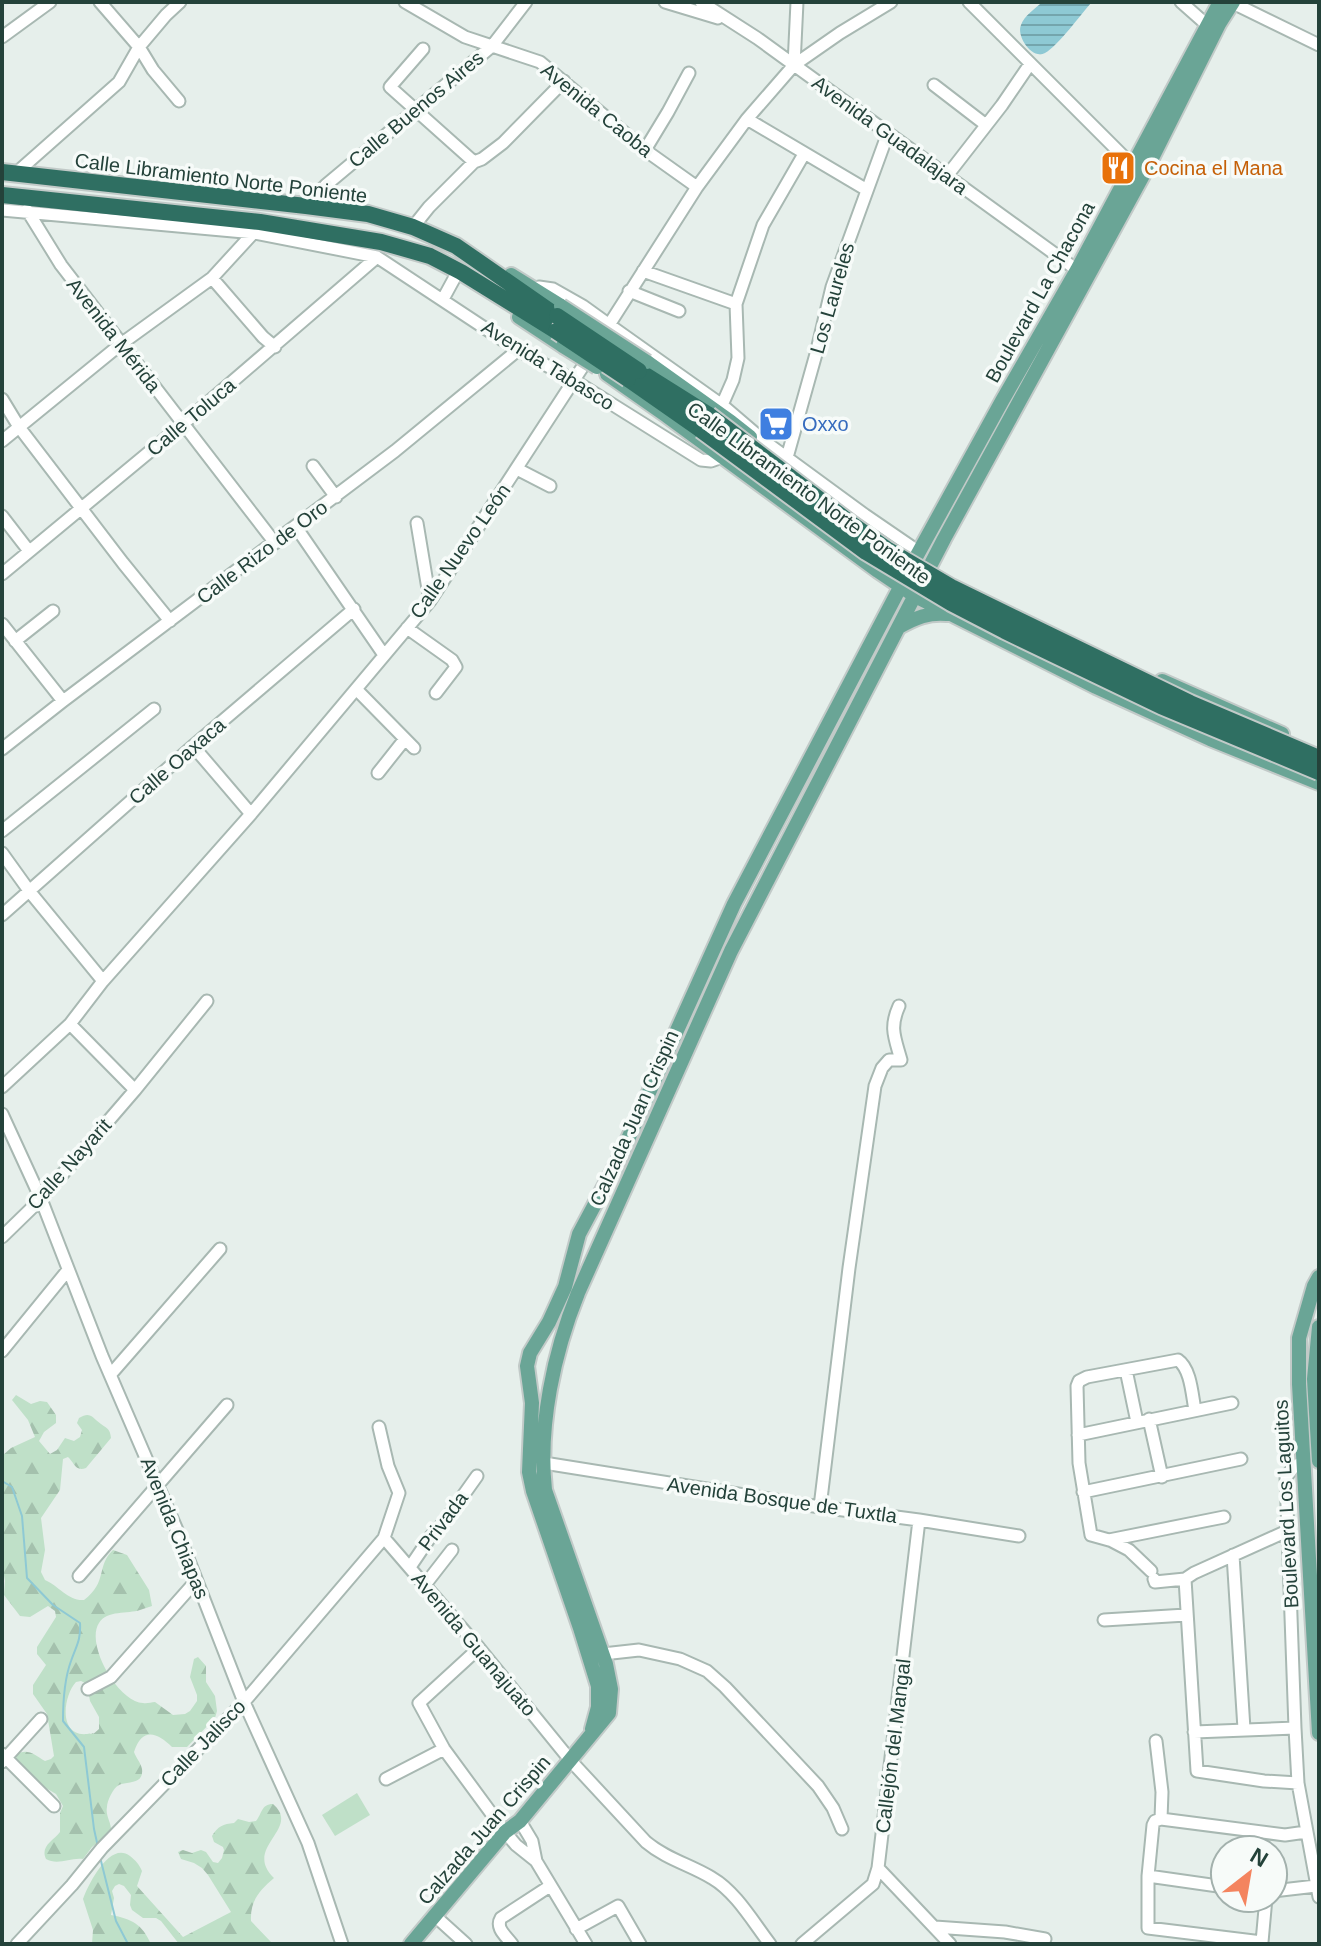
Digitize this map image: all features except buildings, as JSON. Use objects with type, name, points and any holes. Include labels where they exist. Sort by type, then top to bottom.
[{"type":"highway","name":"Calle Libramiento Norte Poniente","points":[[8,173],[368,214],[436,236],[475,259],[559,325]]},
{"type":"highway","name":"Calle Libramiento Norte Poniente","points":[[2,195],[25,205],[258,227],[392,245],[430,256],[559,325],[711,417],[888,550],[951,587],[1190,703],[1319,758]]},
{"type":"highway","name":"Calle Libramiento Norte Poniente","points":[[711,417],[866,552],[951,603],[1161,706],[1319,772]]},
{"type":"main road","name":"Boulevard La Chacona","points":[[917,555],[1002,401],[1077,280],[1132,165],[1173,102],[1220,2]]},
{"type":"main road","name":"Boulevard La Chacona","points":[[944,539],[1077,280],[1173,102],[1233,2]]},
{"type":"main road","name":"Calle Libramiento Norte Poniente","points":[[430,256],[455,277],[559,325],[731,422],[869,529],[917,555],[930,568],[1147,675],[1319,750]]},
{"type":"main road","name":"Calle Libramiento Norte Poniente","points":[[475,259],[491,263],[535,291],[559,325],[607,374],[900,587],[1122,699],[1319,783]]},
{"type":"main road","name":"Calzada Juan Crispin","points":[[411,1944],[505,1832],[520,1821],[609,1713],[611,1689],[603,1654],[545,1490],[546,1418],[566,1323],[731,951],[944,539]]},
{"type":"main road","name":"Calzada Juan Crispin","points":[[586,1742],[595,1723],[598,1686],[533,1491],[529,1472],[532,1403],[527,1366],[532,1350],[565,1287],[579,1234],[619,1159],[734,904],[917,555]]},
{"type":"main road","points":[[878,571],[885,584],[887,615]]},
{"type":"main road","points":[[899,627],[916,617],[936,613],[955,615]]},
{"type":"main road","name":"Boulevard Los Laguitos","points":[[1319,1277],[1299,1338],[1303,1461],[1314,1569],[1319,1733]]},
{"type":"main road","name":"Boulevard Los Laguitos","points":[[1319,1327],[1314,1379],[1319,1461]]},
{"type":"main road","points":[[532,1350],[546,1350],[557,1358]]},
{"type":"main road","points":[[527,1366],[538,1377],[553,1375]]},
{"type":"street","points":[[2,37],[50,2]]},
{"type":"street","points":[[100,2],[139,47],[153,70],[179,101]]},
{"type":"street","points":[[8,173],[119,82],[139,47],[180,2]]},
{"type":"street","name":"Avenida Caoba","points":[[405,2],[465,37],[540,62],[645,150],[697,187]]},
{"type":"street","name":"Calle Buenos Aires","points":[[306,206],[326,185],[492,46],[526,2]]},
{"type":"street","points":[[665,2],[726,20]]},
{"type":"street","name":"Avenida Guadalajara","points":[[701,2],[757,38],[888,133],[1077,280]]},
{"type":"street","points":[[794,65],[797,2]]},
{"type":"street","name":"Calle Nuevo León","points":[[2,1087],[70,1024],[103,981],[251,814],[430,601],[575,381],[608,324],[697,187],[747,119],[794,65],[891,2]]},
{"type":"street","points":[[969,2],[1132,165]]},
{"type":"street","points":[[1181,2],[1207,25]]},
{"type":"street","points":[[1233,2],[1319,45]]},
{"type":"street","points":[[423,49],[390,87],[474,162]]},
{"type":"street","points":[[946,177],[1030,64]]},
{"type":"street","points":[[645,150],[689,73]]},
{"type":"street","points":[[413,227],[474,162],[503,143],[564,81]]},
{"type":"street","points":[[934,85],[986,125]]},
{"type":"street","points":[[747,119],[867,190]]},
{"type":"street","name":"Los Laureles","points":[[785,461],[832,287],[888,133]]},
{"type":"street","points":[[711,417],[733,380],[738,358],[736,304],[763,225],[804,154]]},
{"type":"street","points":[[2,210],[25,205]]},
{"type":"street","name":"Avenida Mérida","points":[[25,205],[61,265],[275,543]]},
{"type":"street","points":[[2,441],[121,344],[212,278],[258,227],[377,257]]},
{"type":"street","points":[[392,245],[398,270]]},
{"type":"street","name":"Avenida Tabasco","points":[[377,257],[518,350],[575,381],[701,460],[711,461],[722,457]]},
{"type":"street","name":"Calle Toluca","points":[[2,574],[275,347],[377,257]]},
{"type":"street","points":[[643,271],[736,304]]},
{"type":"street","points":[[443,299],[455,277]]},
{"type":"street","points":[[212,278],[275,347]]},
{"type":"street","points":[[535,291],[539,287],[553,289],[583,306],[608,324],[711,417],[785,461]]},
{"type":"street","points":[[629,291],[679,311]]},
{"type":"street","name":"Calle Rizo de Oro","points":[[2,749],[336,497],[518,350]]},
{"type":"street","points":[[2,399],[19,427],[170,621]]},
{"type":"street","points":[[313,466],[336,497]]},
{"type":"street","points":[[517,469],[550,486]]},
{"type":"street","points":[[2,516],[29,551]]},
{"type":"street","points":[[417,523],[430,601]]},
{"type":"street","points":[[296,527],[384,655]]},
{"type":"street","name":"Calle Oaxaca","points":[[2,915],[354,609]]},
{"type":"street","points":[[15,641],[53,611]]},
{"type":"street","points":[[2,624],[63,701]]},
{"type":"street","points":[[407,628],[452,660],[456,667],[436,693]]},
{"type":"street","points":[[356,689],[409,744],[378,773]]},
{"type":"street","points":[[2,831],[154,709]]},
{"type":"street","points":[[193,746],[251,814]]},
{"type":"street","points":[[2,853],[103,981]]},
{"type":"street","name":"Calle Nayarit","points":[[4,1231],[41,1199],[207,1001]]},
{"type":"street","points":[[820,1507],[875,1086],[889,1060],[901,1060],[892,1030],[899,1006]]},
{"type":"street","points":[[70,1024],[135,1090]]},
{"type":"street","name":"Avenida Chiapas","points":[[2,1114],[41,1199],[244,1702],[308,1843],[342,1944]]},
{"type":"street","points":[[111,1374],[220,1249]]},
{"type":"street","points":[[2,1351],[68,1270]]},
{"type":"street","points":[[1195,1410],[1186,1368],[1178,1360],[1079,1381],[1079,1463],[1091,1535],[1129,1550],[1153,1577],[1185,1579],[1287,1531]]},
{"type":"street","points":[[1126,1370],[1162,1477]]},
{"type":"street","points":[[1078,1435],[1232,1403]]},
{"type":"street","points":[[79,1576],[227,1405]]},
{"type":"street","points":[[379,1427],[388,1466],[399,1493],[384,1538]]},
{"type":"street","points":[[1083,1492],[1241,1459]]},
{"type":"street","points":[[1289,1891],[1318,1892],[1298,1783],[1287,1531],[1286,1477],[1303,1461]]},
{"type":"street","name":"Avenida Bosque de Tuxtla","points":[[544,1463],[1019,1536]]},
{"type":"street","name":"Privada","points":[[410,1567],[477,1476]]},
{"type":"street","points":[[1109,1540],[1224,1517]]},
{"type":"street","name":"Callejón del Mangal","points":[[878,1868],[919,1520]]},
{"type":"street","name":"Avenida Guanajuato","points":[[384,1538],[571,1761],[646,1842],[657,1852],[715,1879],[734,1897],[770,1944]]},
{"type":"street","name":"Calle Jalisco","points":[[17,1944],[102,1848],[244,1702],[384,1538]]},
{"type":"street","points":[[424,1586],[452,1550]]},
{"type":"street","points":[[1233,1555],[1244,1729]]},
{"type":"street","points":[[1185,1579],[1197,1771],[1298,1783]]},
{"type":"street","points":[[88,1689],[111,1677],[196,1581]]},
{"type":"street","points":[[1104,1620],[1186,1615]]},
{"type":"street","points":[[479,1648],[419,1703],[444,1749],[505,1832],[536,1861]]},
{"type":"street","points":[[603,1654],[639,1650],[680,1659],[707,1671],[818,1786],[842,1829]]},
{"type":"street","points":[[41,1719],[3,1758],[54,1806]]},
{"type":"street","points":[[1194,1732],[1295,1728]]},
{"type":"street","points":[[1156,1741],[1162,1792],[1161,1819]]},
{"type":"street","points":[[386,1779],[444,1749]]},
{"type":"street","points":[[1265,1914],[1262,1942],[1148,1928],[1148,1876],[1155,1821],[1161,1819],[1285,1835],[1306,1832]]},
{"type":"street","points":[[520,1821],[532,1841],[536,1861],[586,1944]]},
{"type":"street","points":[[802,1944],[873,1884],[878,1868],[950,1944]]},
{"type":"street","points":[[1148,1876],[1209,1885]]},
{"type":"street","points":[[512,1944],[498,1922],[550,1886]]},
{"type":"street","points":[[576,1929],[618,1906],[640,1944]]},
{"type":"street","points":[[435,1916],[466,1944]]},
{"type":"street","points":[[935,1927],[1005,1932],[1045,1939]]},
{"type":"green space","points":[[16,1395],[31,1404],[47,1402],[56,1415],[56,1423],[44,1432],[39,1441],[50,1454],[65,1438],[74,1441],[80,1437],[82,1430],[77,1423],[83,1416],[91,1416],[110,1433],[111,1438],[86,1468],[77,1468],[68,1457],[63,1459],[60,1490],[41,1518],[45,1550],[41,1572],[45,1580],[68,1596],[84,1600],[96,1587],[113,1550],[127,1555],[149,1590],[152,1606],[112,1614],[99,1623],[96,1644],[114,1683],[133,1700],[155,1702],[173,1715],[185,1714],[197,1701],[190,1677],[194,1659],[198,1657],[206,1666],[206,1682],[215,1696],[215,1718],[187,1747],[172,1747],[150,1734],[141,1739],[134,1752],[142,1774],[134,1782],[119,1785],[113,1792],[107,1810],[111,1832],[83,1859],[55,1862],[46,1859],[46,1847],[60,1832],[63,1806],[56,1794],[39,1784],[15,1761],[17,1754],[25,1752],[45,1761],[54,1756],[47,1714],[33,1694],[33,1685],[46,1665],[37,1654],[37,1647],[56,1617],[55,1611],[48,1606],[30,1617],[20,1616],[4,1595],[2,1456],[11,1448],[35,1437],[28,1420],[12,1400]],"holes":[[[76,1682],[87,1684],[90,1701],[99,1717],[99,1729],[93,1734],[78,1733],[67,1723],[66,1705],[72,1688]]]},
{"type":"green space","points":[[357,1793],[370,1815],[335,1836],[322,1815]]},
{"type":"green space","points":[[273,1804],[280,1813],[281,1822],[264,1857],[266,1867],[274,1878],[256,1897],[251,1914],[251,1921],[270,1944],[179,1944],[161,1921],[143,1918],[132,1910],[131,1895],[119,1884],[112,1891],[111,1915],[136,1924],[151,1944],[92,1944],[93,1930],[83,1899],[101,1866],[115,1854],[130,1856],[137,1863],[142,1871],[137,1886],[183,1937],[231,1912],[202,1868],[181,1859],[178,1852],[201,1850],[218,1863],[224,1850],[214,1842],[212,1836],[216,1830],[238,1819],[256,1821],[264,1808]]},
{"type":"water","points":[[1042,2],[1092,2],[1056,44],[1040,54],[1026,46],[1020,30],[1025,19]]},
{"type":"waterway","points":[[2,1481],[12,1487],[22,1516],[27,1578],[53,1605],[80,1623],[79,1639],[65,1683],[63,1721],[84,1747],[98,1847]]},
{"type":"waterway","points":[[100,1857],[116,1921],[128,1944]]},
{"type":"place","name":"Cocina el Mana","points":[[1118,168]]},
{"type":"place","name":"Oxxo","points":[[776,424]]}]
